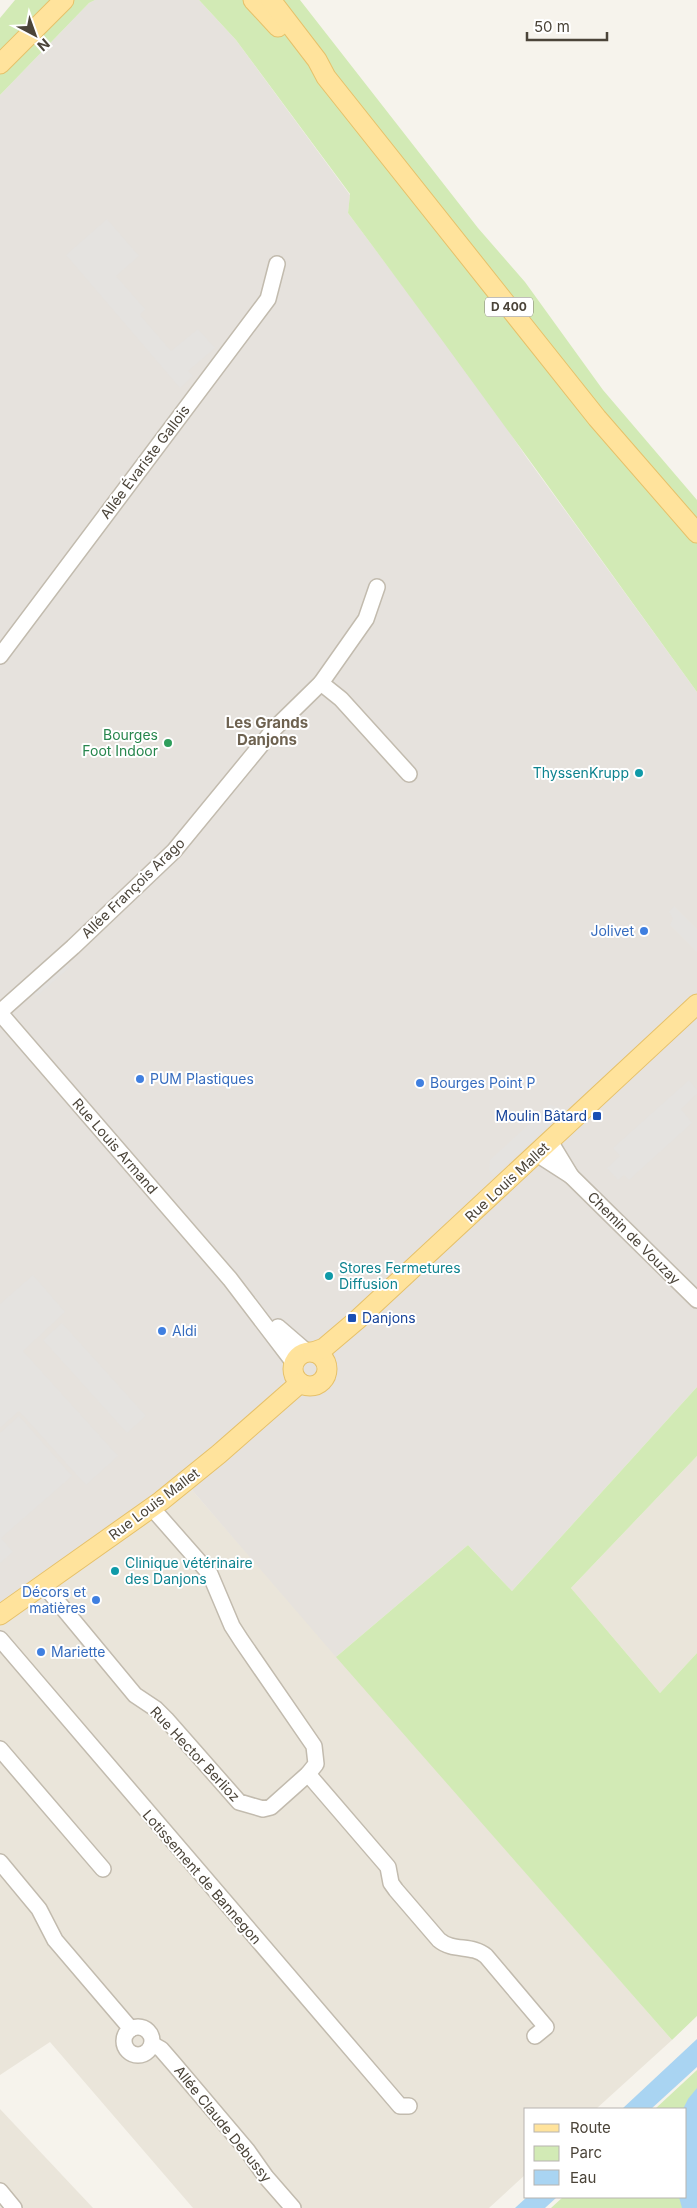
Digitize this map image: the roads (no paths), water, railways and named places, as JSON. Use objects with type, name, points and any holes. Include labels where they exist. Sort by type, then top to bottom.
[{"type":"main road","points":[[0,56],[49,0]]},
{"type":"main road","points":[[0,64],[64,0]]},
{"type":"main road","name":"D 400","points":[[253,0],[311,64],[326,77]]},
{"type":"main road","name":"D 400","points":[[271,0],[317,60],[326,77],[597,418],[697,533]]},
{"type":"main road","name":"Rue Louis Mallet","points":[[547,1151],[697,1004]]},
{"type":"main road","name":"Rue Louis Mallet","points":[[310,1357],[358,1320],[697,1014]]},
{"type":"main road","points":[[310,1357],[327,1373],[321,1383],[310,1386],[300,1383],[294,1374],[310,1357]]},
{"type":"main road","name":"Rue Louis Mallet","points":[[0,1614],[152,1508],[219,1454],[300,1383]]},
{"type":"street","name":"Allée Évariste Gallois","points":[[0,656],[268,299],[277,264]]},
{"type":"street","name":"Allée François Arago","points":[[0,1012],[73,947],[174,852],[269,735],[321,683],[366,618],[377,587]]},
{"type":"street","points":[[321,683],[341,699],[409,774]]},
{"type":"street","name":"Rue Louis Armand","points":[[0,1012],[230,1279],[310,1357]]},
{"type":"street","name":"Chemin de Vouzay","points":[[547,1151],[697,1300]]},
{"type":"street","points":[[152,1508],[210,1574],[232,1626],[314,1746],[316,1764],[308,1774],[388,1867],[391,1883],[439,1940],[445,1945],[474,1949],[486,1956],[546,2026],[535,2036]]},
{"type":"street","name":"Rue Hector Berlioz","points":[[43,1584],[135,1695],[166,1718],[239,1802],[264,1809],[271,1806],[308,1774]]},
{"type":"street","name":"Lotissement de Bannegon","points":[[0,1639],[400,2106],[409,2106]]},
{"type":"street","points":[[0,1749],[103,1869]]},
{"type":"street","name":"Allée Claude Debussy","points":[[0,1862],[39,1909],[55,1940],[131,2029],[139,2027],[145,2029],[151,2036],[152,2044],[161,2049],[174,2064],[293,2208]]},
{"type":"street","points":[[131,2029],[126,2035],[124,2044],[132,2054],[145,2053],[152,2044]]},
{"type":"street","points":[[0,2190],[14,2208]]},
{"type":"water","points":[[697,2039],[697,2067],[652,2108],[623,2108]]},
{"type":"water","points":[[697,2088],[697,2208],[682,2208],[679,2198],[687,2198],[687,2108],[684,2108]]},
{"type":"water","points":[[526,2198],[556,2198],[545,2208],[515,2208]]},
{"type":"place","name":"Bourges Foot Indoor","points":[[168,743]]},
{"type":"place","name":"ThyssenKrupp","points":[[639,773]]},
{"type":"place","name":"Jolivet","points":[[644,931]]},
{"type":"place","name":"PUM Plastiques","points":[[140,1079]]},
{"type":"place","name":"Bourges Point P","points":[[420,1083]]},
{"type":"place","name":"Moulin Bâtard","points":[[597,1116]]},
{"type":"place","name":"Stores Fermetures Diffusion","points":[[329,1276]]},
{"type":"place","name":"Danjons","points":[[352,1318]]},
{"type":"place","name":"Aldi","points":[[162,1331]]},
{"type":"place","name":"Clinique vétérinaire des Danjons","points":[[115,1571]]},
{"type":"place","name":"Décors et matières","points":[[96,1600]]},
{"type":"place","name":"Mariette","points":[[41,1652]]},
{"type":"district","name":"Les Grands Danjons","points":[[267,732]]}]
